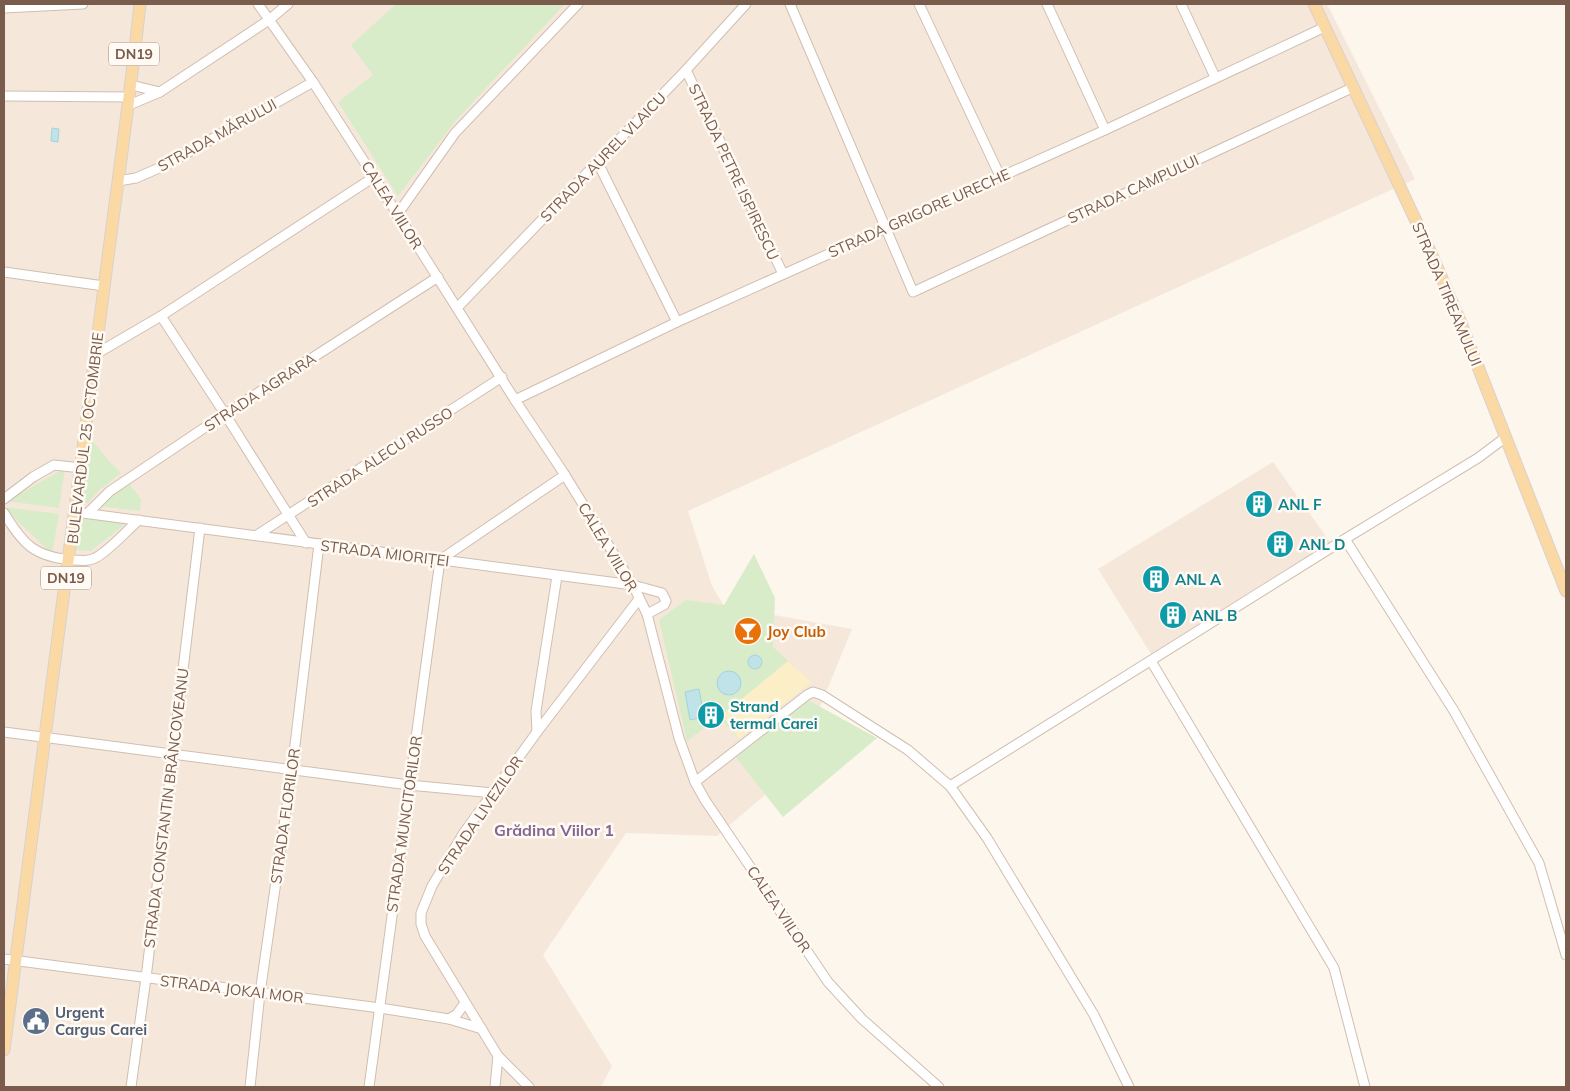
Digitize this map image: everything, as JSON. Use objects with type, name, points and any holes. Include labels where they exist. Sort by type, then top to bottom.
[{"type":"main road","name":"BULEVARDUL 25 OCTOMBRIE","points":[[4,1050],[9,960],[44,737],[69,560],[140,4]]},
{"type":"main road","name":"STRADA TIREAMULUI","points":[[1314,4],[1446,287],[1566,591]]},
{"type":"street","points":[[4,8],[83,4]]},
{"type":"street","name":"CALEA VIILOR","points":[[258,4],[313,82],[515,400],[565,475],[632,585],[647,614],[679,738],[705,800],[828,982],[862,1019],[939,1087]]},
{"type":"street","points":[[4,96],[129,101],[160,92],[269,20],[288,4]]},
{"type":"street","points":[[397,215],[455,133],[578,4]]},
{"type":"street","name":"STRADA AUREL VLAICU","points":[[458,308],[598,163],[746,4]]},
{"type":"street","points":[[790,4],[885,228]]},
{"type":"street","points":[[919,4],[1000,176]]},
{"type":"street","points":[[1047,4],[1105,130]]},
{"type":"street","points":[[1181,4],[1215,77]]},
{"type":"street","name":"STRADA GRIGORE URECHE","points":[[515,400],[677,322],[1105,130],[1324,26]]},
{"type":"street","name":"STRADA PETRE ISPIRESCU","points":[[686,70],[783,274]]},
{"type":"street","name":"STRADA MĂRULUI","points":[[118,181],[136,178],[166,165],[313,82]]},
{"type":"street","points":[[131,85],[160,92]]},
{"type":"street","name":"STRADA CAMPULUI","points":[[885,228],[913,292],[1354,87]]},
{"type":"street","points":[[598,163],[677,322]]},
{"type":"street","points":[[96,354],[161,316],[374,177]]},
{"type":"street","points":[[4,272],[104,286]]},
{"type":"street","name":"STRADA AGRARA","points":[[88,513],[110,491],[225,414],[438,277]]},
{"type":"street","points":[[161,316],[306,543]]},
{"type":"street","name":"STRADA ALECU RUSSO","points":[[257,535],[290,516],[502,378]]},
{"type":"street","points":[[950,786],[1478,458],[1506,437]]},
{"type":"street","points":[[4,499],[33,476],[54,465],[81,468]]},
{"type":"street","points":[[440,560],[565,475]]},
{"type":"street","name":"STRADA MIORIȚEI","points":[[75,512],[632,585],[662,594],[665,597],[664,606],[647,614]]},
{"type":"street","points":[[4,513],[23,540],[36,552],[69,560],[88,561],[98,557],[139,520]]},
{"type":"street","name":"STRADA CONSTANTIN BRÂNCOVEANU","points":[[131,1087],[146,978],[200,528]]},
{"type":"street","points":[[1345,539],[1454,711],[1539,864],[1566,955]]},
{"type":"street","name":"STRADA FLORILOR","points":[[250,1087],[260,993],[292,770],[319,544]]},
{"type":"street","name":"STRADA MUNCITORILOR","points":[[369,1087],[440,560]]},
{"type":"street","points":[[537,732],[536,711],[557,576]]},
{"type":"street","name":"STRADA LIVEZILOR","points":[[529,1087],[498,1056],[425,936],[421,924],[421,913],[432,886],[464,834],[537,732],[639,599]]},
{"type":"street","points":[[1151,661],[1334,968],[1365,1087]]},
{"type":"street","points":[[696,782],[813,692],[822,695],[908,750],[950,786],[987,838],[1094,1015],[1129,1087]]},
{"type":"street","points":[[4,732],[409,785],[493,793]]},
{"type":"street","name":"STRADA JOKAI MOR","points":[[9,960],[380,1008],[449,1019],[482,1029]]},
{"type":"street","points":[[449,1019],[457,1014],[466,1003]]},
{"type":"street","points":[[495,1087],[498,1056]]},
{"type":"shaded area","points":[[4,4],[1327,4],[1415,179],[688,511],[712,586],[724,606],[852,629],[794,770],[717,836],[626,833],[543,955],[612,1066],[601,1087],[4,1087]]},
{"type":"shaded area","points":[[1273,462],[1330,542],[1151,654],[1098,569]]},
{"type":"green space","points":[[396,4],[565,4],[457,119],[398,196],[338,102],[373,75],[351,45]]},
{"type":"green space","points":[[90,442],[94,442],[121,473],[98,491],[88,503],[82,502]]},
{"type":"green space","points":[[65,468],[59,508],[7,501]]},
{"type":"green space","points":[[126,479],[141,499],[140,511],[98,506]]},
{"type":"green space","points":[[4,508],[59,514],[52,554]]},
{"type":"green space","points":[[80,515],[128,522],[91,551],[76,550]]},
{"type":"green space","name":"Strand termal Carei","points":[[754,554],[775,598],[773,647],[812,682],[739,739],[719,717],[687,741],[659,620],[686,600],[724,605]]},
{"type":"green space","points":[[806,699],[877,738],[783,817],[734,755]]},
{"type":"sand","points":[[788,661],[812,682],[739,739],[722,715]]},
{"type":"water","points":[[52,128],[59,129],[58,142],[51,141]]},
{"type":"water","points":[[752,655],[758,655],[762,662],[758,669],[752,669],[748,665],[748,659]]},
{"type":"water","points":[[729,671],[734,672],[740,678],[740,688],[734,694],[729,695],[724,694],[718,688],[717,683],[718,678],[724,672]]},
{"type":"water","points":[[699,689],[704,717],[690,720],[685,692]]},
{"type":"place","name":"ANL F","points":[[1259,504]]},
{"type":"place","name":"ANL D","points":[[1280,544]]},
{"type":"place","name":"ANL A","points":[[1156,579]]},
{"type":"place","name":"ANL B","points":[[1173,615]]},
{"type":"place","name":"Joy Club","points":[[748,631]]},
{"type":"place","name":"Strand termal Carei","points":[[711,715]]},
{"type":"place","name":"Urgent Cargus Carei","points":[[36,1021]]},
{"type":"district","name":"Grădina Viilor 1","points":[[554,830]]}]
